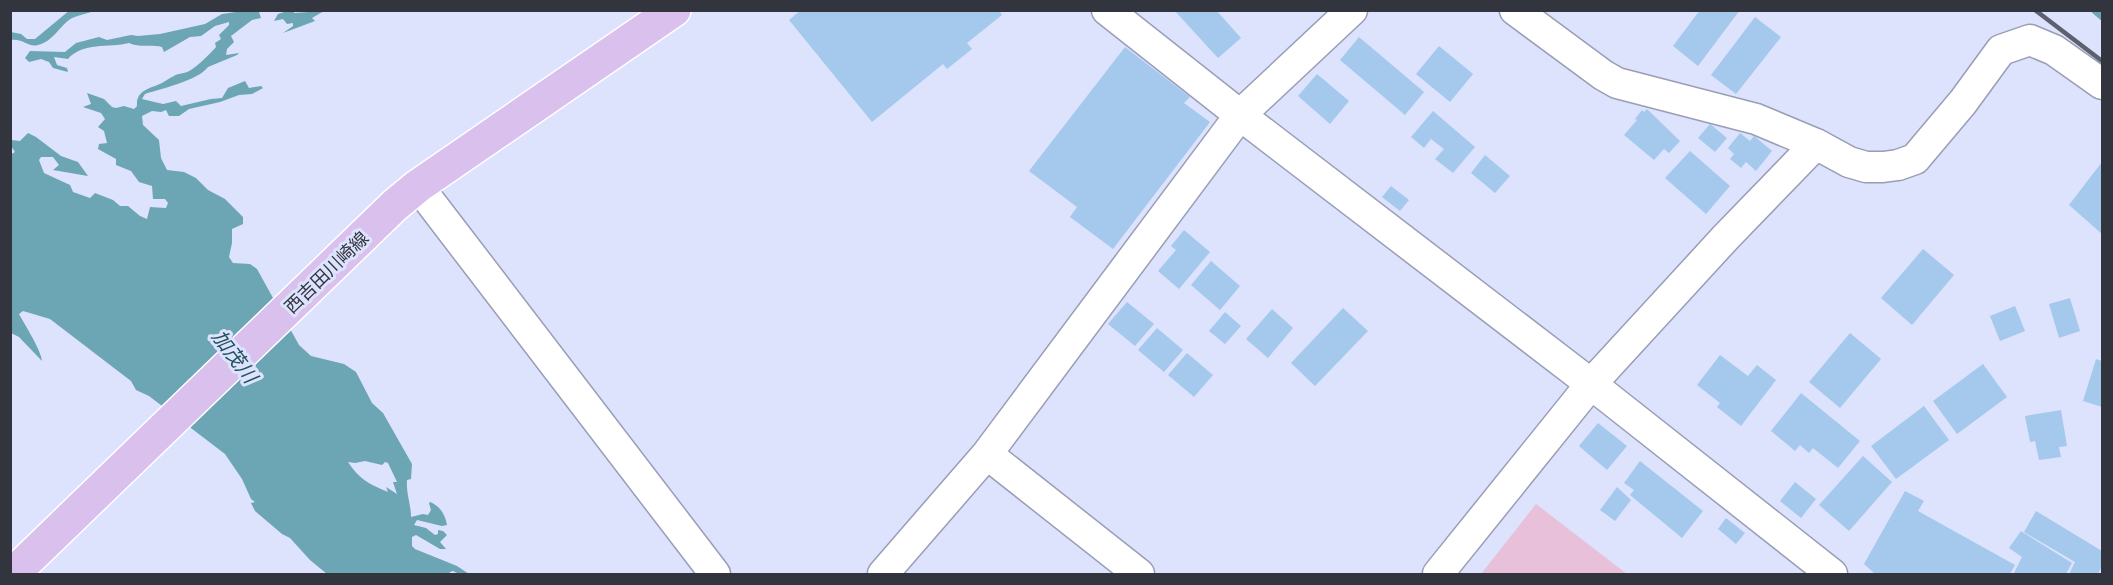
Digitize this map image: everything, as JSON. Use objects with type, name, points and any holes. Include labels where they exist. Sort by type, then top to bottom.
[{"type":"main road","name":"西吉田川崎線","points":[[13,574],[407,196],[674,10]]},
{"type":"street","points":[[1107,10],[1591,384],[1832,574]]},
{"type":"street","points":[[883,574],[987,454],[1240,115],[1352,10]]},
{"type":"street","points":[[1515,10],[1617,83],[1756,119],[1816,144],[1849,162],[1866,167],[1883,168],[1915,159],[1963,102],[2001,50],[2030,40],[2054,50],[2103,84]]},
{"type":"street","points":[[1438,574],[1591,384],[1726,237],[1816,144]]},
{"type":"street","points":[[407,196],[715,574]]},
{"type":"street","points":[[987,454],[1139,574]]},
{"type":"shaded area","points":[[1536,504],[1627,574],[1481,574]]},
{"type":"water","points":[[70,10],[95,11],[72,18],[44,43],[35,46],[19,40],[11,40],[11,32],[21,34],[27,39],[35,39]]},
{"type":"water","name":"加茂川","points":[[263,11],[259,12],[261,18],[252,20],[231,36],[234,42],[227,49],[226,55],[239,53],[237,55],[208,67],[188,80],[145,94],[142,99],[163,104],[176,101],[181,106],[222,98],[228,88],[245,81],[249,88],[261,86],[263,88],[252,94],[239,95],[189,109],[179,116],[169,116],[166,110],[152,111],[142,116],[143,125],[159,140],[161,158],[167,170],[184,172],[196,178],[208,190],[225,199],[243,217],[243,224],[232,229],[229,257],[233,263],[250,264],[257,269],[299,345],[311,356],[344,364],[356,372],[372,403],[383,413],[412,464],[411,479],[407,480],[411,517],[428,515],[431,510],[430,502],[442,511],[447,525],[442,526],[417,520],[414,525],[426,528],[435,535],[438,534],[438,530],[443,531],[447,535],[440,542],[446,549],[440,549],[416,535],[412,537],[412,546],[457,566],[469,574],[459,574],[453,571],[449,574],[327,574],[310,560],[290,538],[255,511],[251,503],[255,502],[251,499],[242,479],[225,454],[149,396],[136,390],[131,381],[50,319],[23,311],[19,314],[36,344],[42,361],[19,337],[11,333],[10,155],[15,152],[11,146],[11,140],[20,141],[28,133],[36,137],[61,156],[78,162],[88,176],[53,170],[59,165],[53,157],[41,157],[39,160],[44,173],[70,185],[73,192],[90,198],[95,193],[113,200],[120,206],[128,206],[147,219],[150,207],[166,208],[168,203],[165,199],[153,199],[152,186],[139,182],[131,171],[116,165],[116,159],[98,149],[99,144],[107,143],[104,131],[98,127],[105,119],[101,113],[83,107],[91,104],[87,93],[104,99],[112,107],[124,106],[134,109],[141,93],[176,75],[190,71],[202,61],[216,47],[215,43],[221,39],[219,35],[229,25],[229,22],[215,26],[201,36],[190,37],[164,52],[162,47],[129,43],[88,48],[68,59],[54,57],[57,65],[67,68],[68,72],[53,68],[49,62],[41,59],[29,62],[25,58],[30,51],[65,52],[76,43],[99,37],[107,40],[131,35],[160,34],[205,24],[222,14]],"holes":[[[365,461],[382,465],[385,462],[388,463],[397,482],[393,482],[397,494],[386,487],[388,492],[365,480],[348,462]]]},
{"type":"water","points":[[294,11],[294,13],[324,11],[312,18],[315,21],[283,33],[293,26],[293,23],[287,24],[283,19],[274,21],[278,14]]},
{"type":"building","points":[[801,10],[999,10],[1002,15],[967,43],[972,49],[947,69],[943,64],[872,122],[789,20]]},
{"type":"building","points":[[1174,10],[1216,10],[1241,38],[1218,58]]},
{"type":"building","points":[[1700,10],[1740,10],[1698,66],[1673,46]]},
{"type":"building","points":[[1755,17],[1781,37],[1736,94],[1711,75]]},
{"type":"building","points":[[1359,37],[1424,92],[1405,115],[1340,60]]},
{"type":"building","points":[[1439,46],[1473,74],[1450,102],[1416,74]]},
{"type":"building","points":[[1125,47],[1190,97],[1184,103],[1210,122],[1113,249],[1070,217],[1077,207],[1029,171]]},
{"type":"building","points":[[1317,74],[1349,101],[1330,124],[1298,96]]},
{"type":"building","points":[[1647,109],[1680,141],[1669,153],[1664,149],[1654,160],[1624,135],[1642,110],[1644,112]]},
{"type":"building","points":[[1433,111],[1475,147],[1453,173],[1435,159],[1444,149],[1431,139],[1424,148],[1411,137]]},
{"type":"building","points":[[1710,124],[1727,138],[1715,152],[1698,138]]},
{"type":"building","points":[[1740,133],[1750,141],[1754,136],[1772,151],[1756,171],[1746,162],[1741,168],[1730,159],[1734,154],[1728,148]]},
{"type":"building","points":[[1690,151],[1730,186],[1706,214],[1665,178]]},
{"type":"building","points":[[1485,155],[1510,176],[1495,193],[1471,173]]},
{"type":"building","points":[[2102,162],[2102,234],[2069,205]]},
{"type":"building","points":[[1391,186],[1409,200],[1400,211],[1382,197]]},
{"type":"building","points":[[1184,230],[1210,252],[1179,289],[1158,271],[1176,250],[1171,246]]},
{"type":"building","points":[[1923,249],[1954,275],[1912,325],[1881,298]]},
{"type":"building","points":[[1211,261],[1240,286],[1220,310],[1191,285]]},
{"type":"building","points":[[2070,298],[2080,331],[2059,338],[2049,304]]},
{"type":"building","points":[[1127,302],[1154,324],[1135,346],[1108,324]]},
{"type":"building","points":[[2015,306],[2025,331],[2000,341],[1990,316]]},
{"type":"building","points":[[1343,308],[1368,331],[1315,386],[1291,363]]},
{"type":"building","points":[[1272,309],[1293,328],[1268,358],[1246,339]]},
{"type":"building","points":[[1225,312],[1241,326],[1225,344],[1209,331]]},
{"type":"building","points":[[1157,328],[1183,350],[1164,372],[1138,350]]},
{"type":"building","points":[[1850,333],[1881,359],[1840,408],[1809,382]]},
{"type":"building","points":[[1187,353],[1213,375],[1194,397],[1168,375]]},
{"type":"building","points":[[1720,355],[1748,376],[1757,365],[1776,380],[1741,426],[1717,407],[1720,403],[1697,385]]},
{"type":"building","points":[[2096,359],[2102,361],[2102,407],[2083,401]]},
{"type":"building","points":[[1983,364],[2007,397],[1957,434],[1933,401]]},
{"type":"building","points":[[1801,393],[1860,441],[1838,468],[1813,448],[1809,453],[1800,445],[1795,451],[1771,431]]},
{"type":"building","points":[[1924,406],[1949,440],[1896,479],[1871,446]]},
{"type":"building","points":[[2061,410],[2067,446],[2059,447],[2061,457],[2039,460],[2035,441],[2030,442],[2025,416]]},
{"type":"building","points":[[1598,423],[1627,446],[1607,470],[1579,446]]},
{"type":"building","points":[[1863,456],[1892,482],[1849,531],[1819,505]]},
{"type":"building","points":[[1640,461],[1703,511],[1682,538],[1630,495],[1634,490],[1624,483]]},
{"type":"building","points":[[1795,482],[1816,499],[1801,518],[1780,501]]},
{"type":"building","points":[[1617,487],[1631,500],[1615,521],[1600,510]]},
{"type":"building","points":[[1905,491],[1924,501],[1918,511],[2015,565],[2010,574],[1875,574],[1864,564]]},
{"type":"building","points":[[2036,511],[2102,551],[2102,566],[2098,574],[2069,574],[2075,562],[2024,532]]},
{"type":"building","points":[[1726,518],[1745,533],[1736,544],[1718,529]]},
{"type":"building","points":[[2021,531],[2072,563],[2066,574],[2014,573],[2022,557],[2009,548]]},
{"type":"waterway","points":[[2095,10],[2102,16]]},
{"type":"railway","points":[[2035,10],[2102,61]]}]
